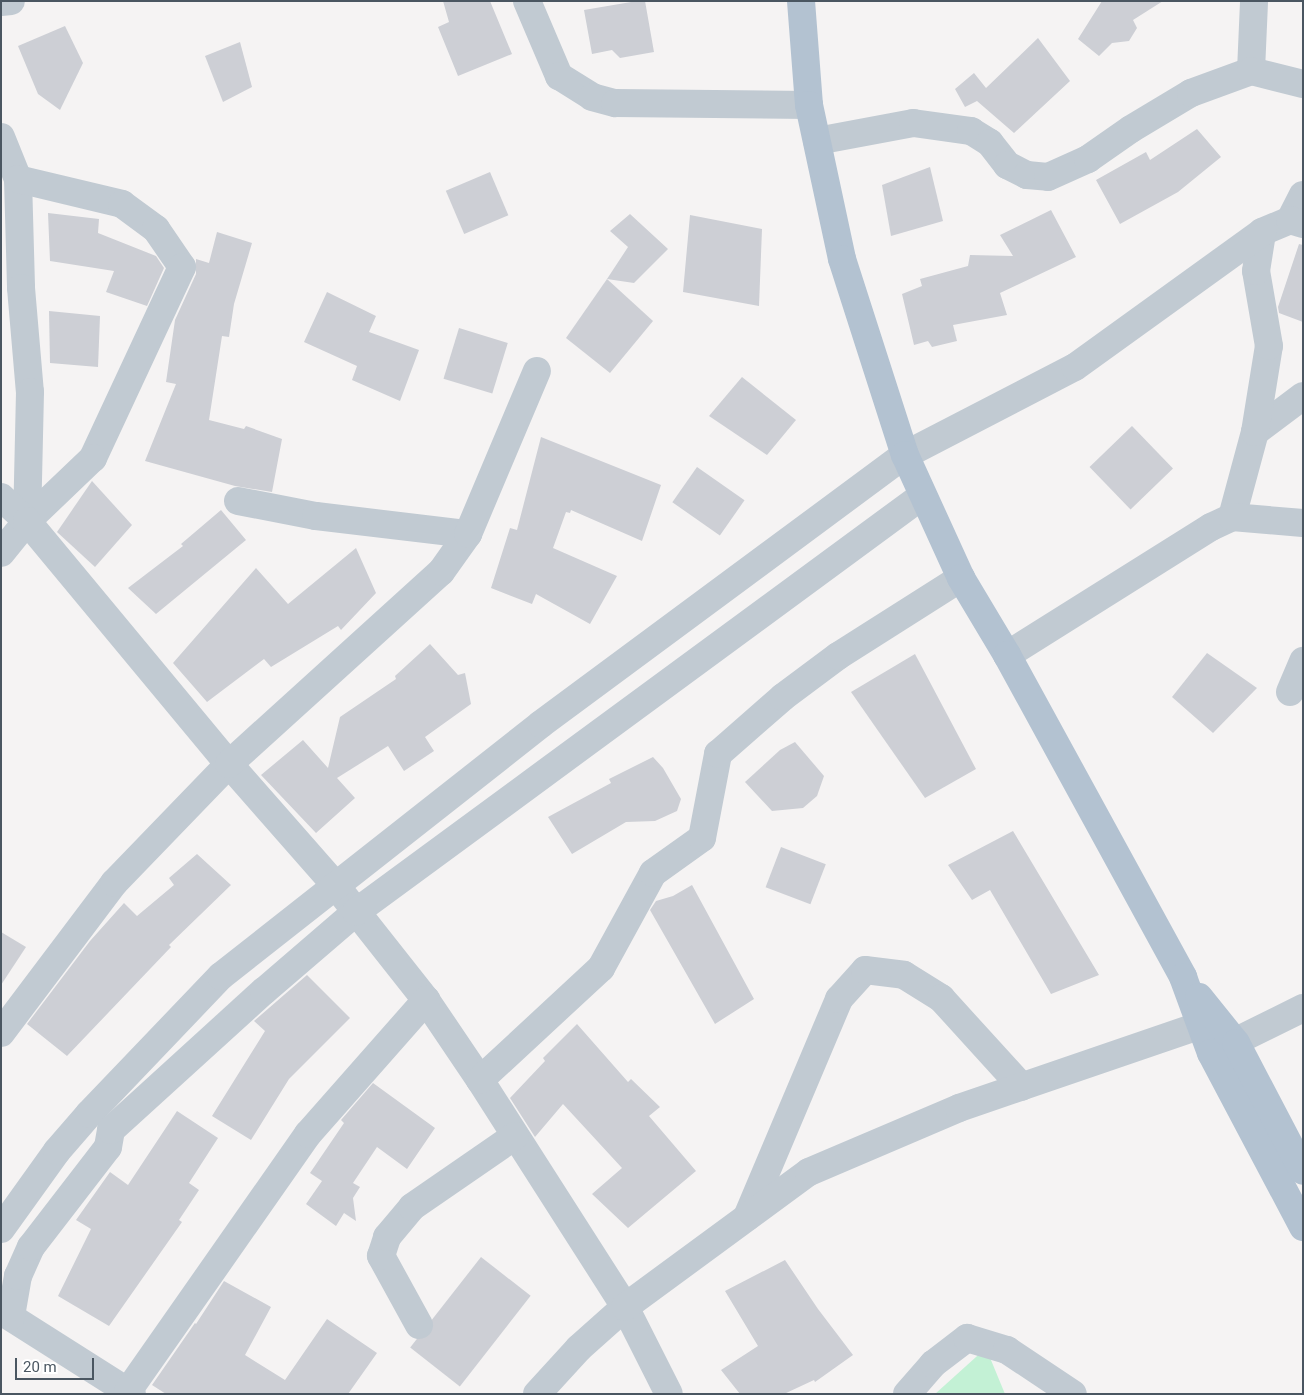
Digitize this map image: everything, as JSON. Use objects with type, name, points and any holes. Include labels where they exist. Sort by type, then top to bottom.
[{"type":"main road","points":[[801,1],[809,105],[842,259],[905,455],[922,496],[961,578],[1007,655],[1183,976],[1224,1048],[1303,1171]]},
{"type":"main road","points":[[1183,976],[1202,1025],[1224,1048],[1303,1226]]},
{"type":"street","points":[[1,2],[12,1]]},
{"type":"street","points":[[527,1],[559,76],[592,97],[615,102],[809,105]]},
{"type":"street","points":[[1251,71],[1254,1]]},
{"type":"street","points":[[817,140],[913,123],[971,131],[990,143],[1007,165],[1027,174],[1048,177],[1088,159],[1191,93],[1251,71],[1303,84]]},
{"type":"street","points":[[1,137],[18,179],[21,288],[30,392],[27,521]]},
{"type":"street","points":[[1,553],[27,521],[93,458],[182,267],[156,229],[122,204],[18,179]]},
{"type":"street","points":[[1,1229],[57,1152],[89,1114],[222,976],[541,724],[905,455],[1075,367],[1262,232],[1296,222],[1303,195]]},
{"type":"street","points":[[1232,517],[1255,432],[1269,346],[1256,271],[1262,232]]},
{"type":"street","points":[[1,1033],[114,883],[229,764],[441,572],[468,534],[536,371]]},
{"type":"street","points":[[1255,432],[1303,396]]},
{"type":"street","points":[[426,1000],[308,1134],[130,1392],[6,1313],[18,1276],[32,1247],[108,1147],[111,1130],[264,992],[356,912],[922,496]]},
{"type":"street","points":[[1,497],[27,521],[229,764],[336,886],[426,1000],[480,1080],[625,1307],[669,1394]]},
{"type":"street","points":[[238,501],[316,516],[468,534]]},
{"type":"street","points":[[1007,655],[1211,527],[1232,517],[1303,523]]},
{"type":"street","points":[[480,1080],[601,968],[653,873],[702,838],[718,754],[783,697],[838,656],[961,578]]},
{"type":"street","points":[[1290,692],[1303,661]]},
{"type":"street","points":[[747,1217],[840,999],[865,970],[904,975],[941,998],[1022,1086]]},
{"type":"street","points":[[1224,1048],[1303,1008]]},
{"type":"street","points":[[537,1394],[578,1348],[625,1307],[809,1172],[959,1108],[1202,1025]]},
{"type":"street","points":[[419,1325],[381,1256],[387,1237],[412,1207],[515,1136]]},
{"type":"street","points":[[907,1394],[933,1364],[966,1338],[1007,1350],[1073,1394]]},
{"type":"green space","points":[[986,1348],[1005,1394],[935,1394]]},
{"type":"building","points":[[443,1],[490,1],[512,54],[458,76],[438,27],[449,22]]},
{"type":"building","points":[[645,1],[654,52],[620,58],[612,50],[592,54],[584,10]]},
{"type":"building","points":[[1102,1],[1163,1],[1133,20],[1137,28],[1129,41],[1112,43],[1099,56],[1078,39]]},
{"type":"building","points":[[65,26],[83,63],[60,110],[38,94],[18,46]]},
{"type":"building","points":[[1038,38],[1070,81],[1014,133],[977,101],[965,107],[955,89],[974,73],[986,88]]},
{"type":"building","points":[[240,42],[252,87],[223,102],[205,56]]},
{"type":"building","points":[[1197,129],[1221,157],[1178,192],[1120,224],[1096,180],[1146,152],[1150,160]]},
{"type":"building","points":[[930,167],[943,221],[891,236],[882,185]]},
{"type":"building","points":[[490,172],[508,215],[464,234],[446,191]]},
{"type":"building","points":[[1051,210],[1076,257],[1000,293],[1007,315],[953,325],[957,341],[932,347],[928,341],[914,345],[902,294],[922,286],[920,279],[968,266],[970,255],[1013,256],[1000,235]]},
{"type":"building","points":[[48,213],[99,219],[98,233],[156,256],[164,268],[147,306],[106,292],[114,271],[50,261]]},
{"type":"building","points":[[630,214],[668,249],[634,283],[607,279],[628,247],[610,231]]},
{"type":"building","points":[[690,215],[762,229],[759,306],[683,292]]},
{"type":"building","points":[[217,232],[252,243],[234,304],[229,337],[222,336],[209,420],[244,429],[246,426],[282,439],[272,492],[235,486],[145,461],[176,384],[166,382],[175,320],[196,274],[196,259],[209,263]]},
{"type":"building","points":[[1299,244],[1303,245],[1303,322],[1279,313],[1278,307]]},
{"type":"building","points":[[607,279],[653,321],[610,373],[566,338]]},
{"type":"building","points":[[327,292],[376,316],[369,332],[419,350],[400,401],[352,380],[357,366],[304,342]]},
{"type":"building","points":[[49,311],[100,316],[98,367],[50,363]]},
{"type":"building","points":[[459,328],[508,343],[492,394],[444,379]]},
{"type":"building","points":[[742,377],[796,420],[767,455],[709,416]]},
{"type":"building","points":[[1132,426],[1173,468],[1131,509],[1090,467]]},
{"type":"building","points":[[541,437],[661,485],[642,541],[571,510],[570,513],[566,512],[553,548],[617,576],[590,624],[536,594],[532,604],[491,588],[510,528],[517,530]]},
{"type":"building","points":[[697,467],[745,500],[720,535],[672,502]]},
{"type":"building","points":[[92,481],[132,525],[95,567],[57,532]]},
{"type":"building","points":[[221,510],[246,540],[156,614],[128,588],[183,546],[181,544]]},
{"type":"building","points":[[356,548],[376,593],[341,630],[338,626],[271,667],[264,659],[207,702],[173,663],[256,568],[288,604]]},
{"type":"building","points":[[430,644],[458,675],[465,673],[471,704],[425,737],[434,751],[404,771],[388,746],[337,778],[355,798],[316,833],[261,775],[303,740],[328,768],[340,717],[396,679],[395,676]]},
{"type":"building","points":[[1207,653],[1257,688],[1213,733],[1172,697]]},
{"type":"building","points":[[915,654],[976,769],[925,798],[851,692]]},
{"type":"building","points":[[795,742],[824,776],[817,796],[803,808],[772,811],[745,782],[780,750]]},
{"type":"building","points":[[653,757],[663,768],[681,799],[677,811],[655,821],[626,822],[572,854],[548,817],[611,783],[609,779]]},
{"type":"building","points":[[1013,831],[1099,975],[1051,994],[990,890],[972,900],[948,865]]},
{"type":"building","points":[[781,847],[826,864],[810,904],[766,887]]},
{"type":"building","points":[[197,854],[231,885],[169,945],[171,947],[67,1056],[27,1024],[90,941],[124,903],[137,916],[174,885],[169,878]]},
{"type":"building","points":[[692,885],[754,999],[715,1024],[650,910],[656,901],[673,896]]},
{"type":"building","points":[[1,932],[26,947],[1,985]]},
{"type":"building","points":[[307,975],[350,1018],[289,1079],[251,1140],[212,1116],[265,1031],[254,1021]]},
{"type":"building","points":[[577,1024],[628,1082],[631,1079],[660,1107],[649,1116],[696,1171],[628,1228],[592,1194],[622,1168],[563,1104],[535,1137],[510,1098],[545,1061],[543,1058]]},
{"type":"building","points":[[373,1083],[435,1128],[407,1169],[377,1147],[353,1183],[360,1187],[353,1198],[356,1221],[344,1213],[336,1226],[306,1204],[322,1181],[310,1173],[344,1123],[341,1120]]},
{"type":"building","points":[[177,1111],[218,1138],[189,1183],[199,1190],[179,1220],[182,1222],[109,1326],[58,1296],[91,1229],[76,1220],[110,1172],[128,1185]]},
{"type":"building","points":[[481,1257],[531,1296],[460,1386],[410,1348]]},
{"type":"building","points":[[785,1260],[818,1309],[853,1355],[815,1382],[814,1380],[784,1394],[740,1394],[721,1370],[758,1346],[725,1291]]},
{"type":"building","points":[[224,1281],[271,1307],[245,1355],[285,1380],[327,1319],[377,1353],[348,1394],[166,1394],[152,1385]]}]
